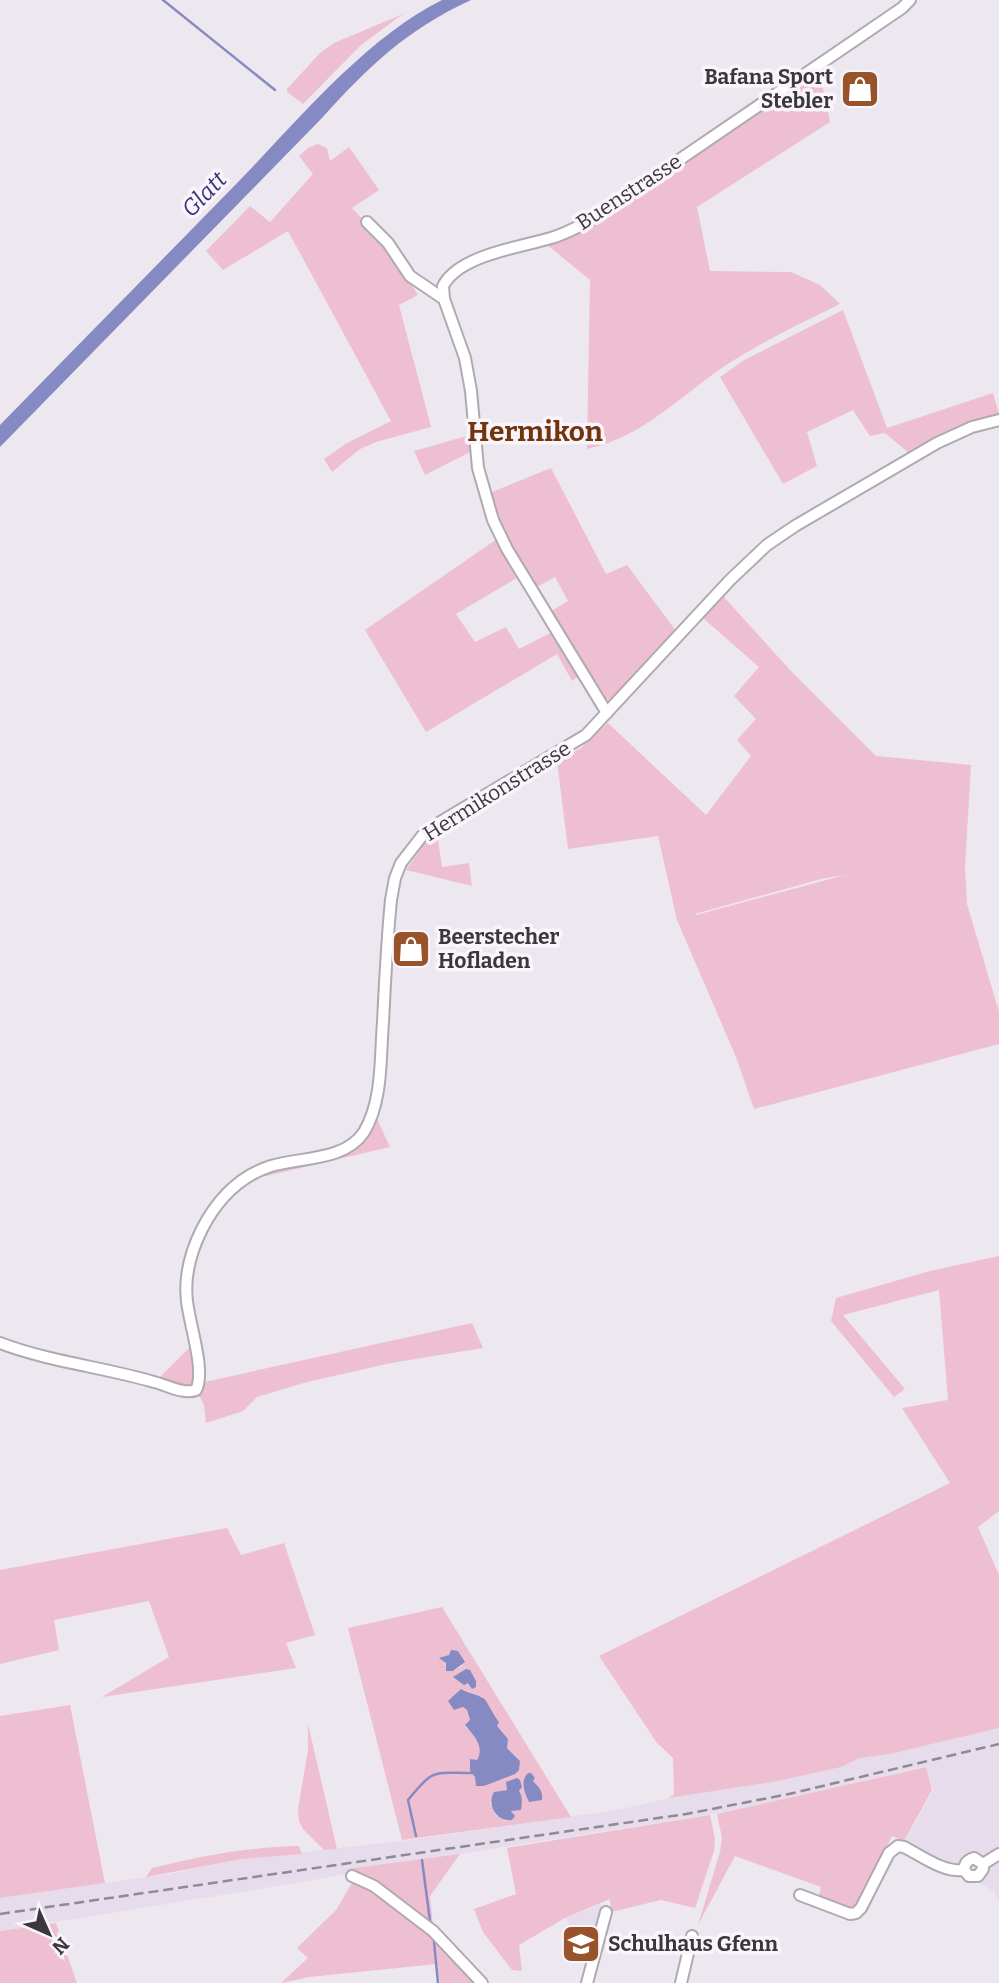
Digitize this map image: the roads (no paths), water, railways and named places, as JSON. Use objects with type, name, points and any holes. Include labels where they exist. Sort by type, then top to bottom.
[{"type":"street","name":"Buenstrasse","points":[[444,299],[443,286],[453,273],[497,251],[565,233],[591,220],[910,0]]},
{"type":"street","points":[[367,222],[388,243],[410,275],[444,299],[465,358],[478,468],[493,520],[507,549],[607,713]]},
{"type":"street","name":"Hermikonstrasse","points":[[0,1343],[184,1391],[196,1390],[199,1376],[186,1286],[197,1240],[213,1210],[240,1181],[273,1166],[339,1151],[357,1140],[369,1123],[378,1086],[391,900],[395,878],[410,849],[437,824],[578,740],[607,713],[730,580],[780,535],[937,443],[972,427],[999,420]]},
{"type":"street","points":[[800,1895],[850,1914],[856,1913],[861,1909],[890,1853],[898,1846],[943,1868],[957,1871],[964,1870],[969,1859],[980,1860],[983,1864],[999,1854]]},
{"type":"street","points":[[352,1877],[374,1886],[421,1921],[441,1938],[482,1983]]},
{"type":"street","points":[[587,1983],[606,1912]]},
{"type":"street","points":[[681,1983],[692,1936]]},
{"type":"water","name":"Glatt","points":[[442,0],[471,0],[407,37],[372,66],[0,447],[0,425],[310,106],[387,35]]},
{"type":"water","points":[[451,1650],[458,1651],[465,1662],[453,1671],[446,1671],[446,1663],[439,1658],[449,1655]]},
{"type":"water","points":[[466,1669],[470,1670],[476,1681],[476,1687],[472,1689],[468,1683],[464,1685],[453,1677]]},
{"type":"water","points":[[461,1689],[485,1699],[499,1722],[497,1726],[508,1739],[507,1748],[520,1761],[519,1770],[515,1774],[484,1786],[476,1786],[475,1777],[470,1771],[470,1759],[477,1760],[479,1746],[465,1725],[470,1720],[467,1710],[463,1707],[454,1710],[448,1701]]},
{"type":"water","points":[[528,1773],[535,1778],[533,1781],[541,1791],[542,1800],[529,1802],[523,1783]]},
{"type":"water","points":[[517,1778],[522,1787],[519,1791],[522,1798],[521,1810],[511,1811],[515,1816],[512,1820],[507,1820],[494,1812],[492,1797],[494,1792],[507,1790],[506,1782]]},
{"type":"waterway","points":[[163,0],[275,90]]},
{"type":"waterway","points":[[416,1836],[408,1800],[423,1782],[435,1774],[472,1773]]},
{"type":"waterway","points":[[422,1860],[430,1921]]},
{"type":"waterway","points":[[434,1942],[438,1983]]},
{"type":"railway","points":[[0,1914],[686,1814],[789,1794],[999,1744]]},
{"type":"place","name":"Bafana Sport Stebler","points":[[860,89]]},
{"type":"place","name":"Beerstecher Hofladen","points":[[411,949]]},
{"type":"place","name":"Schulhaus Gfenn","points":[[581,1944]]},
{"type":"district","name":"Hermikon","points":[[535,431]]}]
